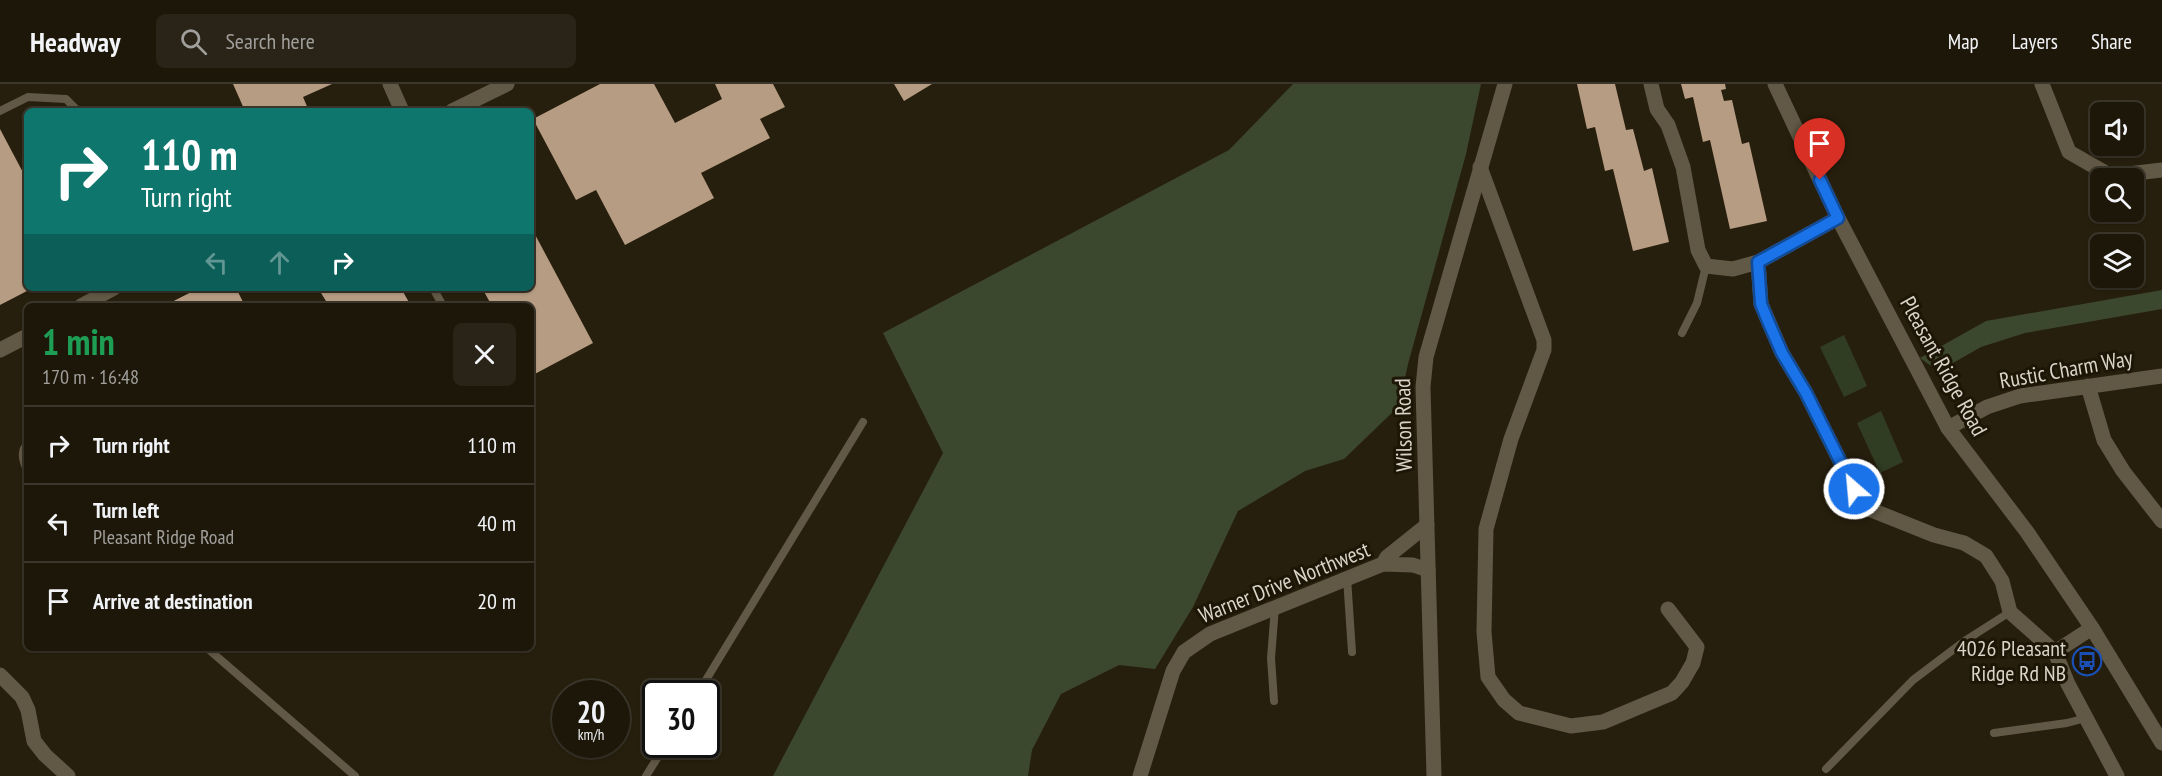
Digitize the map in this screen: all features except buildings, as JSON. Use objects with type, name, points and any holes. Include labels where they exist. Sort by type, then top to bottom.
[{"type":"street","points":[[390,84],[401,108]]},
{"type":"street","points":[[458,108],[507,84]]},
{"type":"street","name":"Wilson Road","points":[[1434,776],[1423,387],[1426,357],[1505,84]]},
{"type":"street","points":[[1652,84],[1657,109],[1668,125],[1683,166],[1698,250],[1706,266],[1733,270],[1758,262],[1838,218]]},
{"type":"street","name":"Pleasant Ridge Road","points":[[1775,84],[1838,218],[1948,428],[2027,532],[2092,628],[2162,743]]},
{"type":"street","points":[[2042,84],[2069,152],[2111,176],[2162,170]]},
{"type":"street","points":[[1480,167],[1544,340],[1545,350],[1511,439],[1486,529],[1484,632],[1488,677],[1504,700],[1518,713],[1571,726],[1603,722],[1618,717],[1672,693],[1682,682],[1693,663],[1697,647],[1668,609]]},
{"type":"street","points":[[1758,262],[1761,304],[1782,353],[1806,393],[1854,489],[1869,509],[1934,535],[1964,543],[1986,556],[2002,581],[2010,612],[2055,652],[2068,684],[2117,776]]},
{"type":"street","points":[[86,303],[108,291]]},
{"type":"street","points":[[0,350],[24,338]]},
{"type":"street","name":"Rustic Charm Way","points":[[1948,428],[1987,407],[2020,396],[2162,376]]},
{"type":"street","points":[[2088,386],[2104,440],[2122,471],[2162,522]]},
{"type":"street","points":[[1383,564],[1387,557],[1427,525]]},
{"type":"street","name":"Warner Drive Northwest","points":[[1140,776],[1173,671],[1184,652],[1210,634],[1383,564],[1406,564],[1428,570]]},
{"type":"street","points":[[2055,652],[2092,628]]},
{"type":"street","points":[[0,675],[22,697],[28,710],[34,741],[45,755],[68,776]]},
{"type":"lane","points":[[0,111],[28,97],[66,99],[75,108]]},
{"type":"lane","points":[[1682,333],[1696,303],[1706,266]]},
{"type":"lane","points":[[706,680],[863,422]]},
{"type":"lane","points":[[24,448],[22,458],[24,463]]},
{"type":"lane","points":[[1347,578],[1352,652]]},
{"type":"lane","points":[[1274,701],[1271,658],[1275,608]]},
{"type":"lane","points":[[1826,769],[1913,680],[1966,640],[2010,612]]},
{"type":"lane","points":[[210,651],[355,776]]},
{"type":"lane","points":[[1994,733],[2067,723],[2086,718]]},
{"type":"lane","points":[[646,776],[657,758]]},
{"type":"green space","points":[[1293,84],[1481,84],[1466,154],[1408,364],[1399,406],[1344,459],[1305,471],[1238,511],[1193,607],[1155,669],[1119,665],[1061,694],[1032,750],[1028,776],[773,776],[943,453],[883,333],[1229,150]]},
{"type":"green space","points":[[2162,290],[2162,309],[2025,333],[1981,347],[1946,367],[1934,368],[1920,358],[1986,321]]},
{"type":"green space","points":[[1844,335],[1867,386],[1844,397],[1820,347]]},
{"type":"green space","points":[[1881,411],[1903,462],[1880,473],[1857,423]]},
{"type":"place","name":"4026 Pleasant Ridge Rd NB","points":[[2087,661]]},
{"type":"route","points":[[1820,180],[1838,218],[1758,262],[1761,304],[1782,353],[1806,393],[1854,489]]}]
